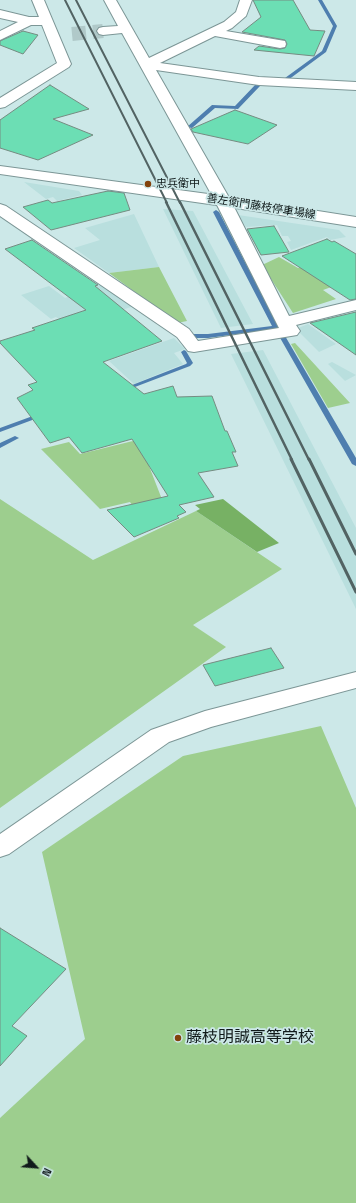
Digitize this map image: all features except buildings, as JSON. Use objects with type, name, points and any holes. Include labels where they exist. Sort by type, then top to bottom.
[{"type":"street","points":[[0,104],[64,64],[59,35],[47,21],[38,0]]},
{"type":"street","points":[[110,0],[223,201],[281,330]]},
{"type":"street","points":[[146,65],[228,25],[242,13],[247,2],[246,0]]},
{"type":"street","points":[[0,14],[29,21],[47,21]]},
{"type":"street","points":[[0,36],[29,21]]},
{"type":"street","points":[[103,31],[126,29]]},
{"type":"street","points":[[214,32],[280,44]]},
{"type":"street","points":[[146,65],[259,81],[356,86]]},
{"type":"street","name":"善左衛門藤枝停車場線","points":[[0,170],[223,201],[356,222]]},
{"type":"street","points":[[0,209],[183,333],[194,347],[281,330],[356,305]]},
{"type":"street","points":[[0,847],[160,736],[205,720],[354,684]]},
{"type":"shaded area","points":[[24,182],[79,191],[82,195],[57,201],[53,197],[46,199]]},
{"type":"shaded area","points":[[163,209],[193,211],[253,324],[221,328]]},
{"type":"shaded area","points":[[134,214],[159,267],[109,273],[74,248],[100,240],[85,228]]},
{"type":"shaded area","points":[[238,215],[339,230],[346,237],[330,240],[327,237],[291,250],[287,242],[291,241],[288,236],[282,236],[277,225],[246,227]]},
{"type":"shaded area","points":[[103,284],[134,306],[69,327],[56,317],[51,319],[21,295],[49,286],[65,298]]},
{"type":"shaded area","points":[[308,324],[336,344],[319,352],[296,329]]},
{"type":"shaded area","points":[[174,338],[185,349],[174,353],[183,364],[134,384],[109,361]]},
{"type":"shaded area","points":[[263,350],[356,528],[356,609],[231,354]]},
{"type":"shaded area","points":[[332,362],[356,375],[345,381],[328,364]]},
{"type":"green space","points":[[279,257],[298,268],[322,259],[348,281],[323,290],[336,299],[293,313],[262,265]]},
{"type":"green space","points":[[159,267],[187,321],[177,323],[109,273]]},
{"type":"green space","points":[[295,343],[350,403],[328,408],[291,344]]},
{"type":"green space","points":[[137,440],[191,453],[149,466],[163,502],[136,511],[130,502],[100,509],[41,449],[69,442],[80,454]]},
{"type":"green space","points":[[0,499],[93,560],[196,511],[282,569],[193,625],[226,647],[0,808]]},
{"type":"green space","points":[[223,499],[279,543],[257,552],[196,511],[200,509],[195,505]]},
{"type":"green space","name":"藤枝明誠高等学校","points":[[321,726],[356,808],[356,1203],[0,1203],[0,1118],[85,1039],[42,852],[183,756]]},
{"type":"waterway","points":[[278,79],[286,79],[324,52],[335,26],[320,0]]},
{"type":"waterway","points":[[190,127],[214,106],[236,108],[258,85],[267,79]]},
{"type":"waterway","points":[[193,336],[208,336],[276,327],[216,212]]},
{"type":"waterway","points":[[278,329],[356,464]]},
{"type":"waterway","points":[[125,389],[188,365],[190,363],[184,352]]},
{"type":"waterway","points":[[0,430],[41,415]]},
{"type":"waterway","points":[[0,446],[15,438]]},
{"type":"tunnel","points":[[72,34],[103,31]]},
{"type":"railway","points":[[65,0],[167,203]]},
{"type":"railway","points":[[76,0],[180,203]]},
{"type":"railway","points":[[166,202],[292,460]]},
{"type":"railway","points":[[180,202],[309,460]]},
{"type":"railway","points":[[291,459],[356,592]]},
{"type":"railway","points":[[309,459],[356,554]]},
{"type":"place","name":"忠兵衛中","points":[[148,184]]},
{"type":"place","name":"藤枝明誠高等学校","points":[[178,1038]]}]
